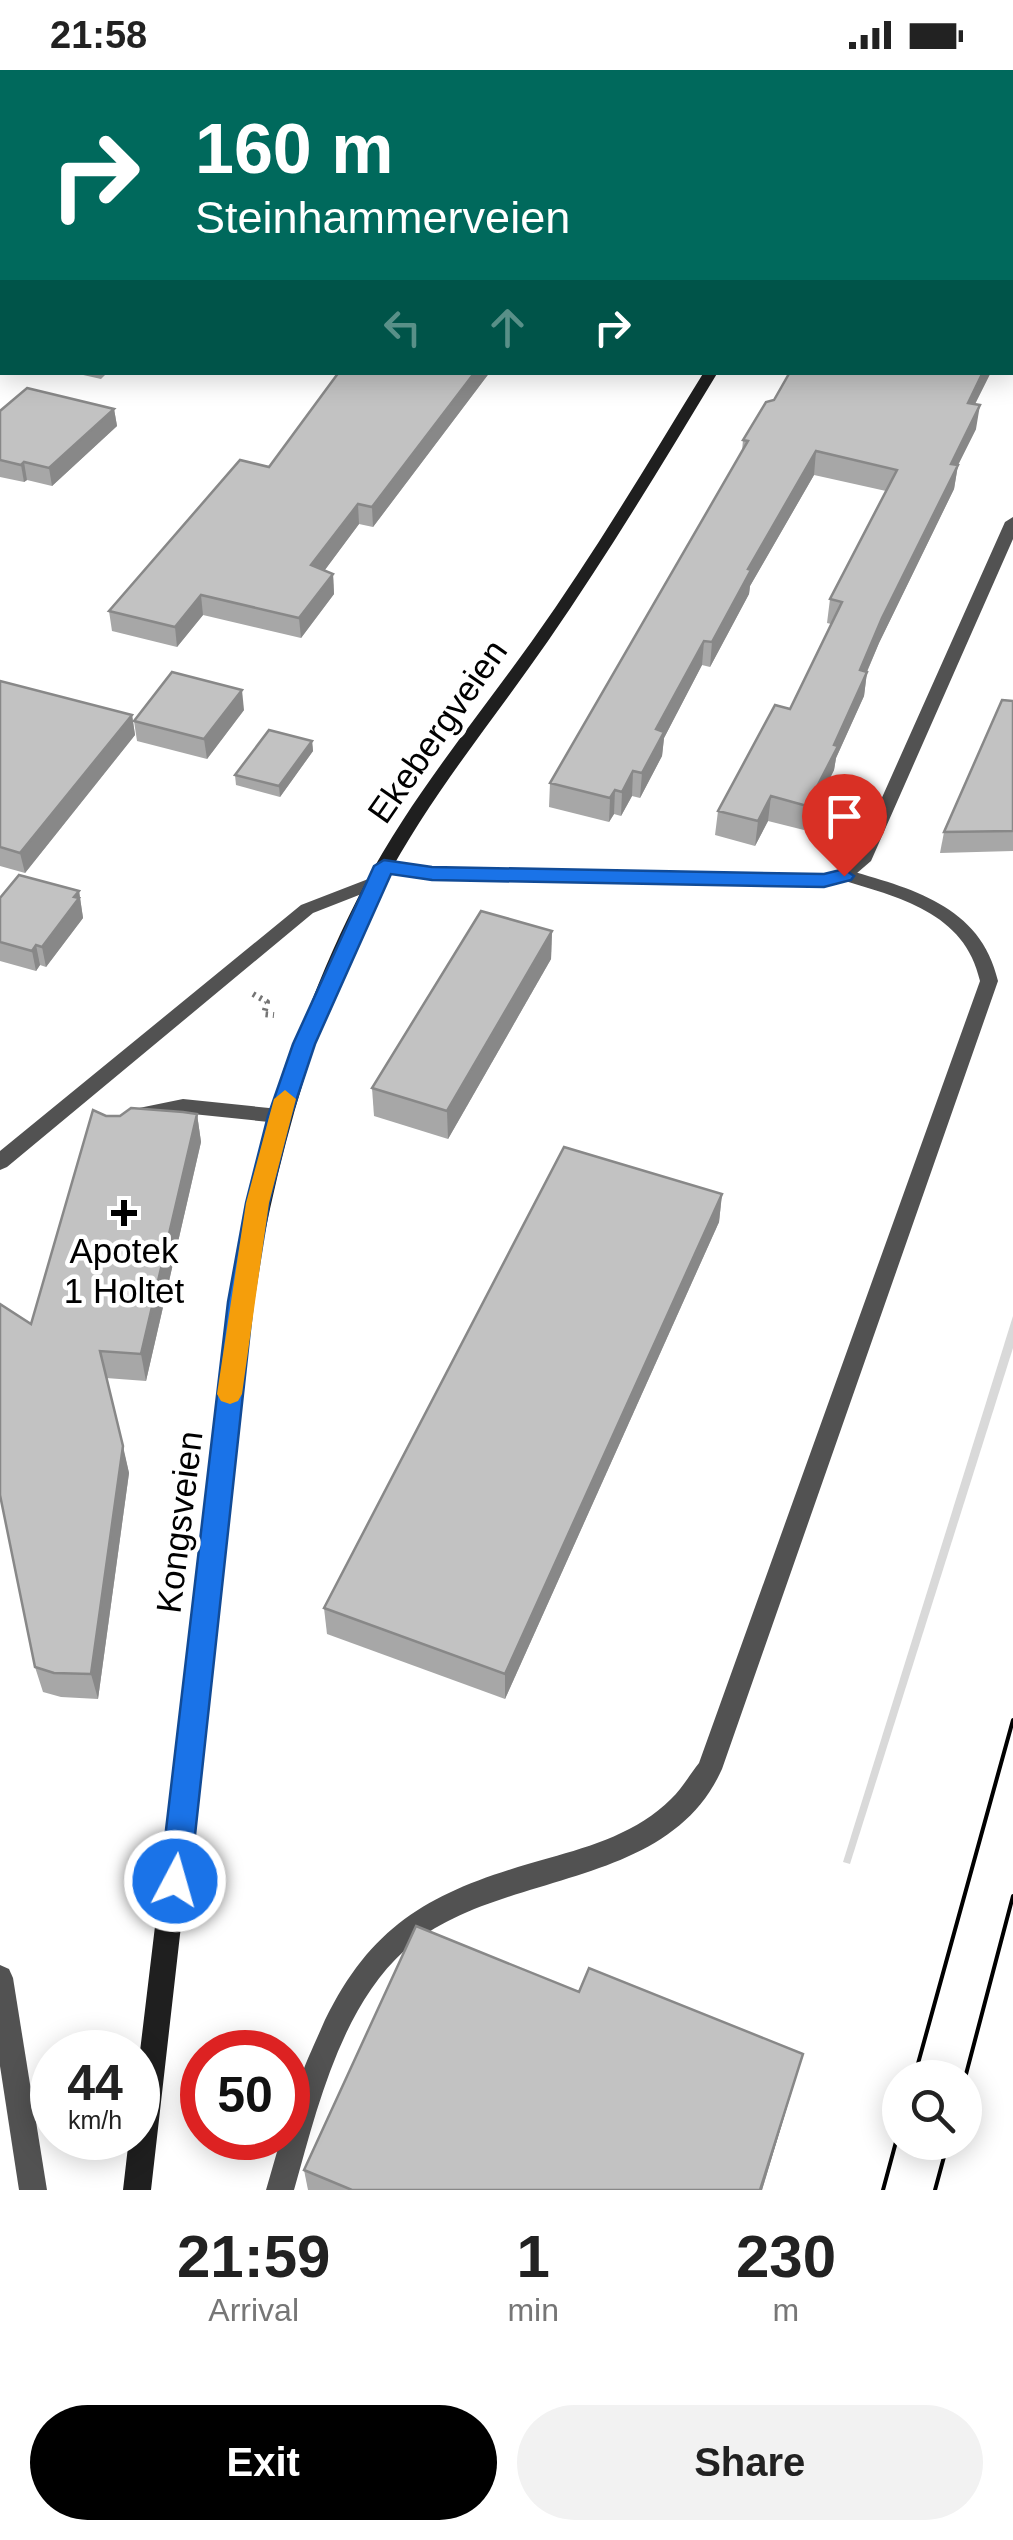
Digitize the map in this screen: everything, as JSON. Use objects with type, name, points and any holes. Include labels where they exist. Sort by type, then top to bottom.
[{"type":"main road","name":"Ekebergveien","points":[[380,874],[426,798],[539,642],[709,375]]},
{"type":"main road","name":"Kongsveien","points":[[136,2190],[166,1968],[240,1302],[258,1203],[279,1116],[326,988],[380,874]]},
{"type":"street","points":[[0,1162],[307,909],[380,874],[824,880],[844,876],[862,861],[1013,522]]},
{"type":"street","points":[[280,2190],[335,2035],[356,1994],[395,1942],[436,1912],[482,1888],[609,1852],[646,1837],[684,1805],[708,1770],[990,981],[984,952],[957,924],[906,896],[844,876]]},
{"type":"street","points":[[118,1135],[145,1112],[157,1108],[279,1116]]},
{"type":"street","points":[[0,1978],[34,2190]]},
{"type":"path","points":[[266,1009],[264,1014],[274,1015]]},
{"type":"shaded area","points":[[1013,1316],[1013,1348],[850,1864],[843,1862]]},
{"type":"building","points":[[337,375],[473,375],[372,507],[358,504],[311,565],[333,574],[299,618],[201,595],[175,627],[109,611],[240,460],[269,467]]},
{"type":"building","points":[[788,375],[982,375],[968,403],[980,405],[951,464],[958,465],[882,618],[860,670],[867,672],[834,745],[838,746],[807,806],[771,796],[758,821],[718,811],[775,705],[790,709],[842,602],[830,599],[897,470],[816,451],[748,569],[751,570],[712,642],[704,641],[656,729],[664,732],[642,773],[633,771],[622,792],[615,790],[610,798],[550,783],[748,441],[743,440],[766,402],[774,400]]},
{"type":"building","points":[[27,388],[114,409],[49,468],[0,460],[0,411]]},
{"type":"building","points":[[172,672],[242,690],[204,739],[134,721]]},
{"type":"building","points":[[0,681],[132,715],[20,853],[0,847]]},
{"type":"building","points":[[1002,700],[1013,701],[1013,831],[944,832]]},
{"type":"building","points":[[269,730],[312,741],[279,786],[235,775]]},
{"type":"building","points":[[19,875],[79,891],[74,897],[79,898],[42,947],[36,945],[32,951],[0,942],[0,898]]},
{"type":"building","points":[[481,911],[552,931],[447,1111],[372,1088]]},
{"type":"building","points":[[131,1108],[197,1114],[141,1354],[100,1351],[123,1446],[91,1674],[54,1673],[35,1667],[0,1495],[0,1304],[31,1324],[93,1110],[106,1116],[120,1116]]},
{"type":"building","points":[[564,1147],[722,1194],[505,1674],[324,1608]]},
{"type":"building","points":[[416,1926],[579,1992],[589,1968],[803,2054],[760,2190],[352,2190],[304,2170]]},
{"type":"tram line","points":[[919,2060],[1013,1720]]},
{"type":"tram line","points":[[970,2060],[1013,1896]]},
{"type":"tram line","points":[[883,2190],[891,2160]]},
{"type":"tram line","points":[[935,2190],[943,2160]]},
{"type":"slow traffic","points":[[230,1394],[240,1302],[258,1203],[285,1099]]},
{"type":"place","name":"Apotek 1 Holtet","points":[[124,1213]]},
{"type":"route","points":[[175,1881],[240,1302],[258,1203],[279,1116],[304,1044],[384,866],[432,874],[824,880],[844,876]]}]
